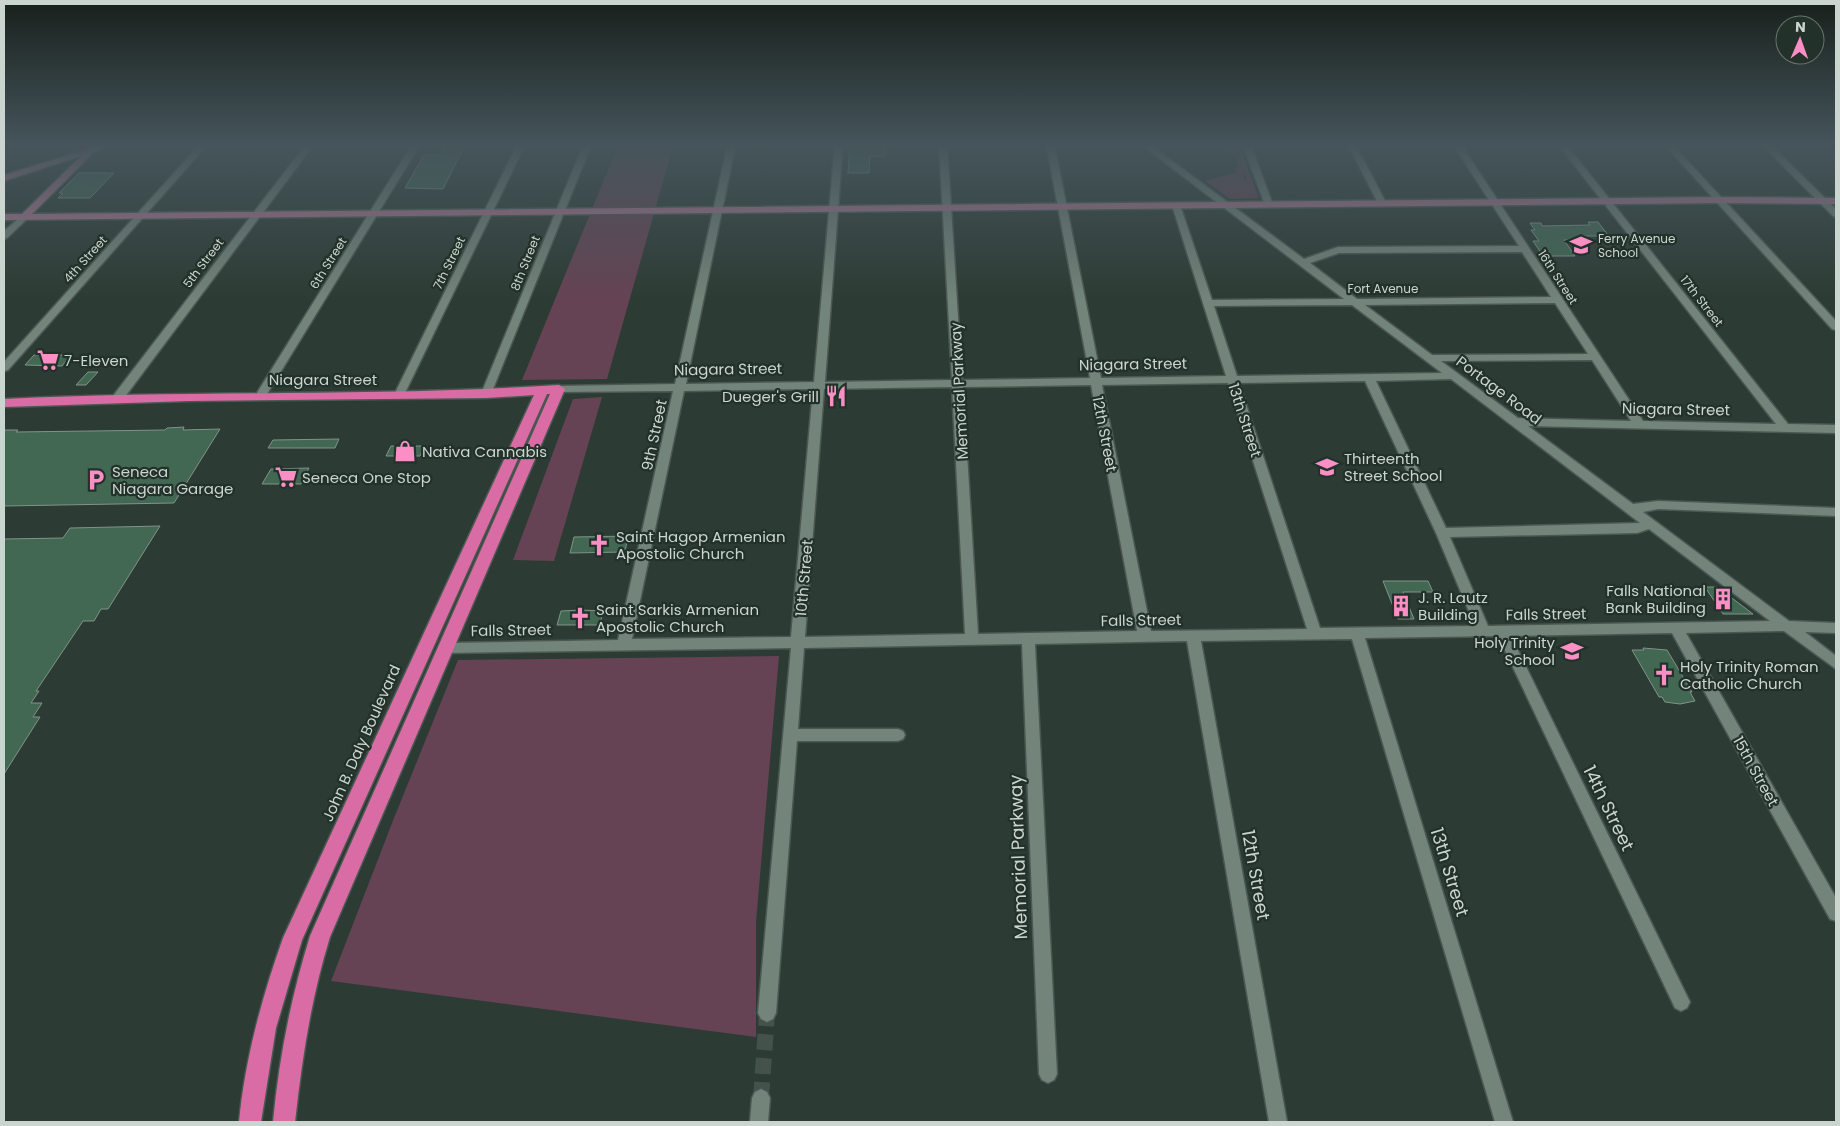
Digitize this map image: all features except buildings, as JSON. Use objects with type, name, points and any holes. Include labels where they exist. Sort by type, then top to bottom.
[{"type":"highway","name":"Niagara Street","points":[[4,403],[117,398],[486,394],[550,390]]},
{"type":"highway","points":[[284,1122],[293,1040],[304,987],[317,944],[336,896],[446,648],[550,390]]},
{"type":"highway","name":"John B. Daly Boulevard","points":[[250,1122],[267,1020],[293,938],[550,390]]},
{"type":"main road","points":[[24,217],[45,196]]},
{"type":"main road","points":[[4,217],[1720,200],[1836,201]]},
{"type":"street","name":"4th Street","points":[[4,368],[158,196]]},
{"type":"street","name":"5th Street","points":[[117,398],[270,196]]},
{"type":"street","name":"6th Street","points":[[260,396],[384,196]]},
{"type":"street","name":"7th Street","points":[[399,395],[496,196]]},
{"type":"street","name":"8th Street","points":[[486,394],[566,196]]},
{"type":"street","name":"9th Street","points":[[624,645],[721,196]]},
{"type":"street","name":"10th Street","points":[[767,1013],[835,196]]},
{"type":"street","name":"Memorial Parkway","points":[[946,196],[972,639]]},
{"type":"street","name":"12th Street","points":[[1060,196],[1145,636]]},
{"type":"street","name":"Portage Road","points":[[1212,196],[1836,662]]},
{"type":"street","points":[[1265,196],[1269,205]]},
{"type":"street","points":[[1378,196],[1382,204]]},
{"type":"street","name":"16th Street","points":[[1490,196],[1639,424]]},
{"type":"street","name":"17th Street","points":[[1603,196],[1785,428]]},
{"type":"street","points":[[1716,196],[1836,327]]},
{"type":"street","points":[[1818,196],[1836,214]]},
{"type":"street","name":"13th Street","points":[[1176,206],[1315,634]]},
{"type":"street","points":[[4,236],[24,217]]},
{"type":"street","points":[[1302,262],[1338,250],[1525,249]]},
{"type":"street","name":"Fort Avenue","points":[[1208,304],[1558,300]]},
{"type":"street","points":[[1429,358],[1594,357]]},
{"type":"street","name":"Niagara Street","points":[[550,390],[680,386],[1453,376]]},
{"type":"street","points":[[1370,377],[1442,533],[1484,631]]},
{"type":"street","name":"Niagara Street","points":[[1515,422],[1836,429]]},
{"type":"street","points":[[1632,509],[1658,505],[1836,512]]},
{"type":"street","points":[[1442,533],[1638,528],[1651,524]]},
{"type":"street","name":"Falls Street","points":[[446,648],[1502,630],[1786,626],[1836,628]]},
{"type":"street","name":"15th Street","points":[[1676,628],[1836,913]]},
{"type":"street","name":"14th Street","points":[[1502,630],[1681,1002]]},
{"type":"street","name":"13th Street","points":[[1357,633],[1504,1122]]},
{"type":"street","name":"12th Street","points":[[1193,636],[1278,1122]]},
{"type":"street","name":"Memorial Parkway","points":[[1028,638],[1048,1074]]},
{"type":"street","points":[[791,735],[898,736]]},
{"type":"street","points":[[759,1122],[761,1098]]},
{"type":"shaded area","points":[[597,196],[659,196],[607,379],[522,380]]},
{"type":"shaded area","points":[[1225,196],[1258,196],[1259,198],[1230,199]]},
{"type":"shaded area","points":[[602,397],[554,561],[513,560],[573,399]]},
{"type":"shaded area","points":[[779,656],[756,922],[756,1037],[331,981],[458,660]]},
{"type":"tunnel","points":[[761,1098],[767,1013]]},
{"type":"place","name":"Ferry Avenue School","points":[[1581,245]]},
{"type":"place","name":"7-Eleven","points":[[48,360]]},
{"type":"place","name":"Dueger's Grill","points":[[836,396]]},
{"type":"place","name":"Nativa Cannabis","points":[[405,451]]},
{"type":"place","name":"Thirteenth Street School","points":[[1327,467]]},
{"type":"place","name":"Seneca One Stop","points":[[286,477]]},
{"type":"place","name":"Seneca Niagara Garage","points":[[96,480]]},
{"type":"place","name":"Saint Hagop Armenian Apostolic Church","points":[[599,545]]},
{"type":"place","name":"Falls National Bank Building","points":[[1723,599]]},
{"type":"place","name":"J. R. Lautz Building","points":[[1401,606]]},
{"type":"place","name":"Saint Sarkis Armenian Apostolic Church","points":[[580,618]]},
{"type":"place","name":"Holy Trinity School","points":[[1572,651]]},
{"type":"place","name":"Holy Trinity Roman Catholic Church","points":[[1664,675]]}]
